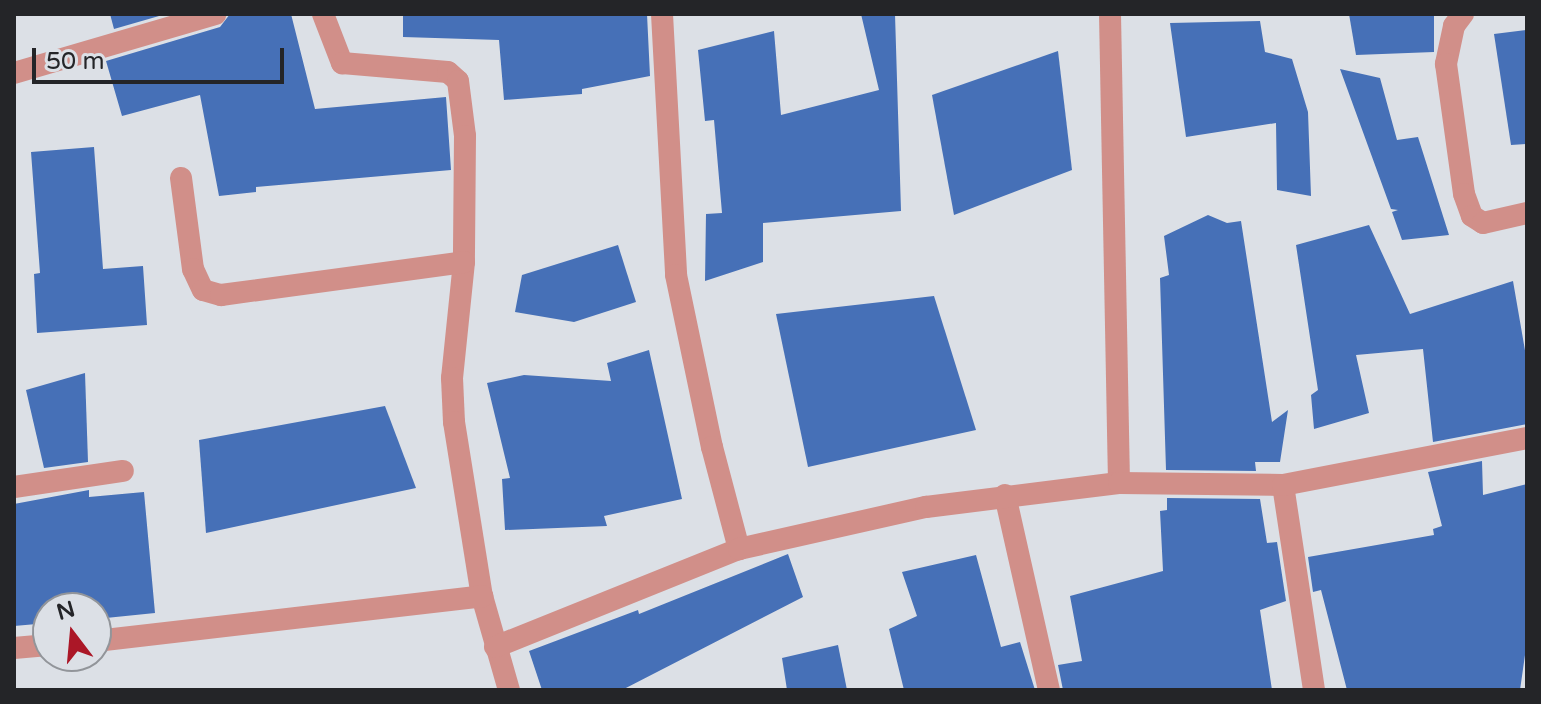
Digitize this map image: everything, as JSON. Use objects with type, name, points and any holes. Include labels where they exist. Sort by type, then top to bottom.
[{"type":"street","points":[[14,73],[216,14]]},
{"type":"street","points":[[323,14],[342,63],[448,72],[458,81],[465,136],[464,262],[452,378],[454,422],[482,596],[509,690]]},
{"type":"street","points":[[662,14],[676,275],[708,432],[739,549]]},
{"type":"street","points":[[1110,14],[1119,483]]},
{"type":"street","points":[[1463,14],[1454,26],[1446,64],[1464,194],[1472,216],[1483,223],[1527,213]]},
{"type":"street","points":[[181,178],[193,269],[203,290],[221,295],[464,262]]},
{"type":"street","points":[[495,647],[739,549],[926,507],[1119,483],[1283,485],[1527,438]]},
{"type":"street","points":[[14,487],[123,471]]},
{"type":"street","points":[[1283,485],[1314,690]]},
{"type":"street","points":[[1005,495],[1049,690]]},
{"type":"street","points":[[112,639],[482,596]]},
{"type":"building","points":[[110,14],[166,14],[114,29]]},
{"type":"building","points":[[230,14],[291,14],[315,109],[446,97],[451,170],[256,187],[256,192],[219,196],[200,95],[122,116],[106,61],[220,27]]},
{"type":"building","points":[[403,14],[647,14],[650,76],[582,89],[582,94],[504,100],[499,40],[403,37]]},
{"type":"building","points":[[861,14],[895,14],[901,211],[763,223],[763,262],[705,281],[706,214],[722,213],[714,120],[705,121],[698,50],[774,31],[781,115],[879,90]]},
{"type":"building","points":[[1349,14],[1434,14],[1434,52],[1356,55]]},
{"type":"building","points":[[1260,21],[1265,52],[1292,59],[1308,112],[1311,196],[1277,190],[1276,123],[1186,137],[1170,23]]},
{"type":"building","points":[[1527,30],[1527,144],[1511,145],[1494,34]]},
{"type":"building","points":[[1058,51],[1072,170],[954,215],[932,95]]},
{"type":"building","points":[[1340,69],[1380,78],[1397,140],[1418,137],[1449,235],[1402,240],[1392,212],[1398,210],[1391,209]]},
{"type":"building","points":[[94,147],[103,269],[143,266],[147,325],[37,333],[34,274],[40,273],[31,152]]},
{"type":"building","points":[[1208,215],[1227,223],[1241,221],[1272,422],[1288,410],[1280,462],[1255,462],[1256,471],[1166,470],[1160,278],[1169,275],[1164,236]]},
{"type":"building","points":[[1369,225],[1410,314],[1513,281],[1527,362],[1527,424],[1433,442],[1423,349],[1356,355],[1369,413],[1314,429],[1311,395],[1318,390],[1296,245]]},
{"type":"building","points":[[618,245],[636,302],[574,322],[515,312],[522,275]]},
{"type":"building","points":[[934,296],[976,430],[808,467],[776,314]]},
{"type":"building","points":[[649,350],[682,499],[604,516],[607,526],[505,530],[502,479],[510,478],[487,383],[524,375],[611,381],[607,363]]},
{"type":"building","points":[[85,373],[88,462],[44,468],[26,390]]},
{"type":"building","points":[[385,406],[416,488],[206,533],[199,440]]},
{"type":"building","points":[[1482,461],[1483,495],[1527,484],[1527,641],[1520,690],[1347,690],[1321,590],[1313,592],[1308,557],[1434,535],[1433,529],[1442,526],[1428,472]]},
{"type":"building","points":[[89,490],[89,497],[144,492],[155,613],[112,617],[112,592],[32,592],[32,624],[14,626],[14,504]]},
{"type":"building","points":[[1167,498],[1260,499],[1267,543],[1277,542],[1286,601],[1260,610],[1272,690],[1063,690],[1058,665],[1082,661],[1070,596],[1163,571],[1160,511],[1167,510]]},
{"type":"building","points":[[788,554],[803,597],[622,690],[542,690],[529,651],[638,610],[639,614]]},
{"type":"building","points":[[976,555],[1001,647],[1020,642],[1035,690],[904,690],[889,629],[917,616],[902,572]]},
{"type":"building","points":[[838,645],[847,690],[787,690],[782,658]]}]
